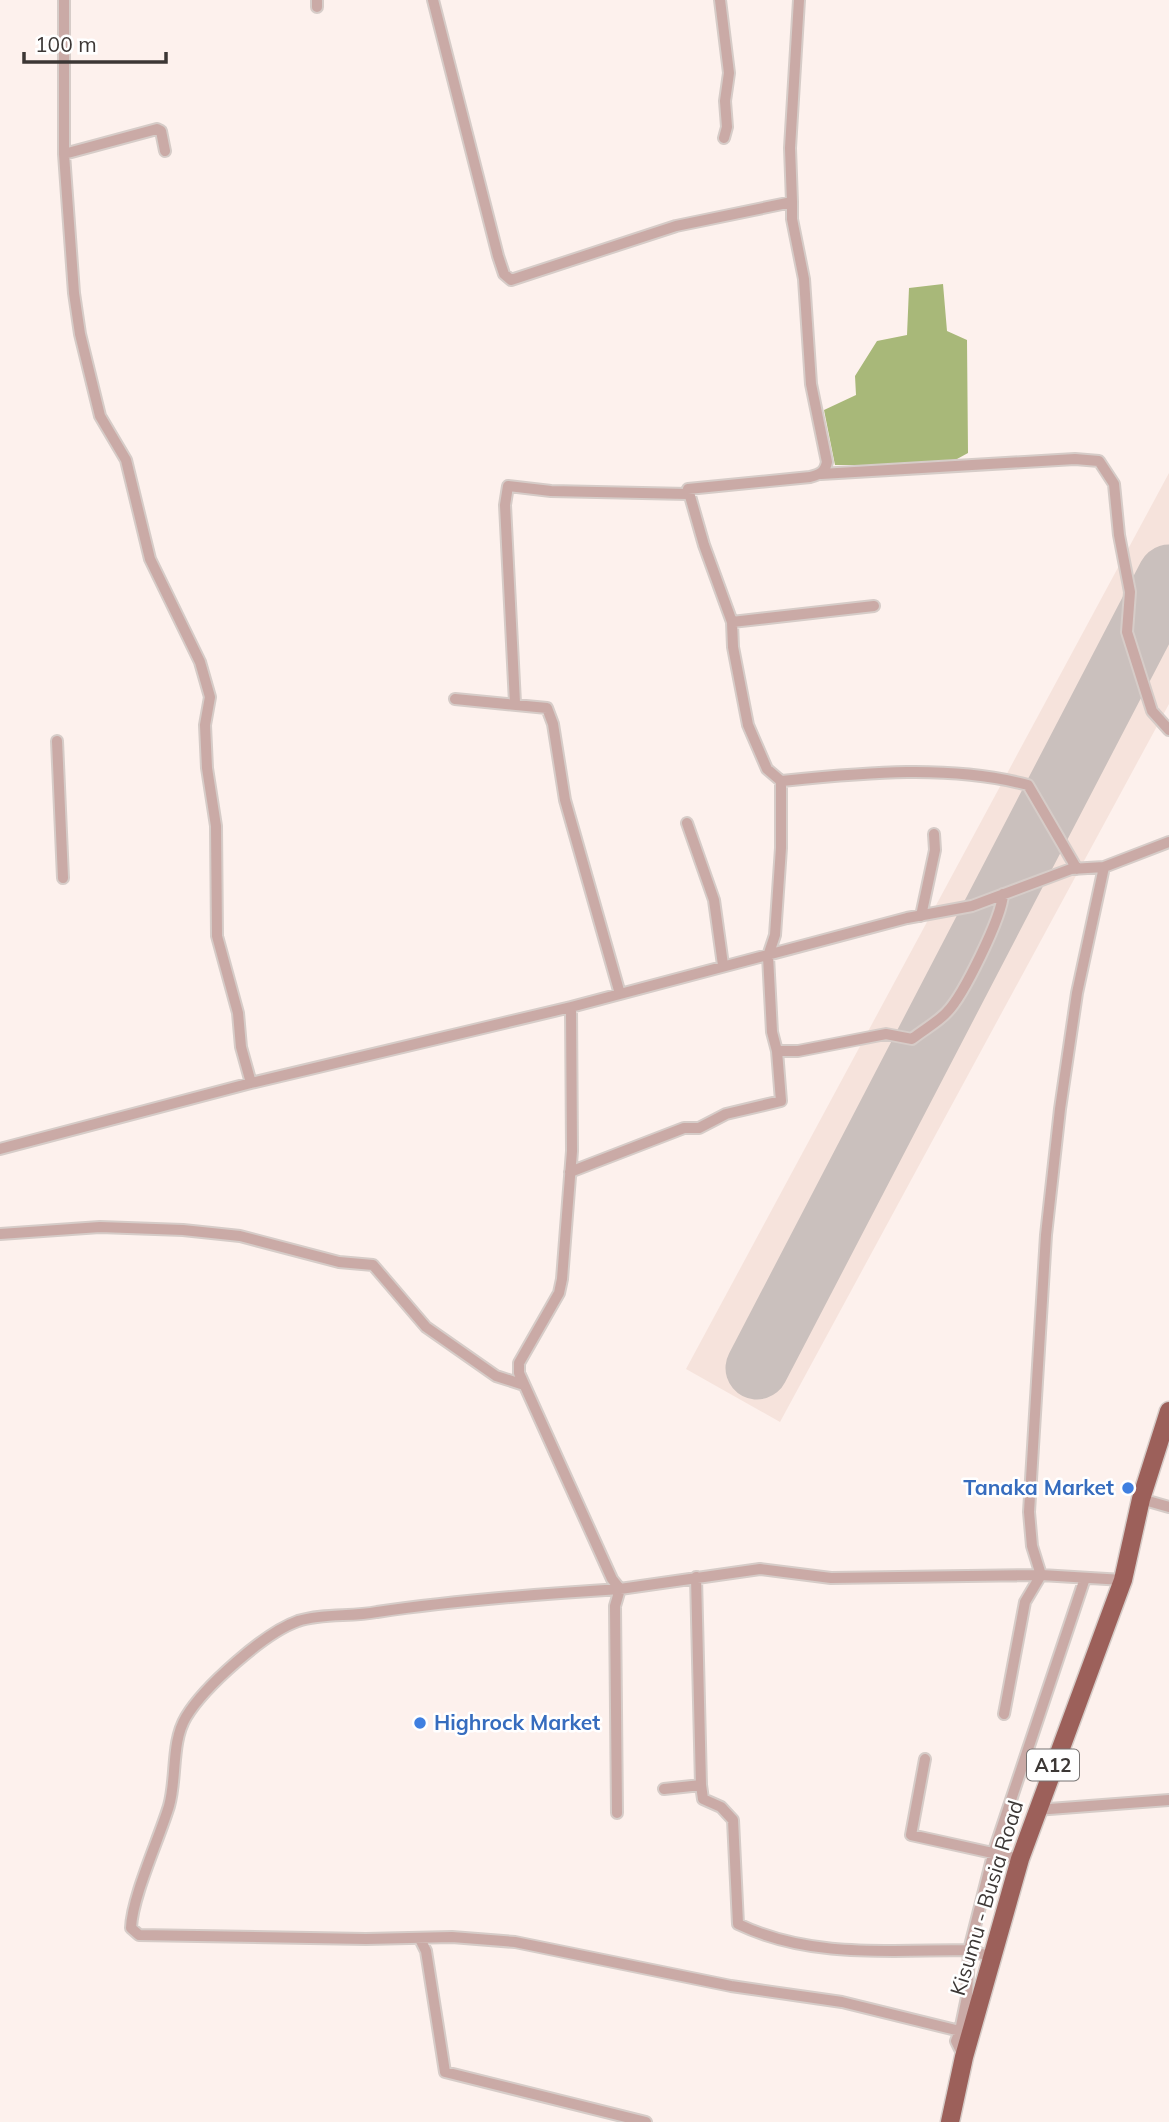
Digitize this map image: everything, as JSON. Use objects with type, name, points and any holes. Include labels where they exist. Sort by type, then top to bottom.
[{"type":"highway","name":"Kisumu - Busia Road","points":[[950,2122],[964,2057],[1020,1859],[1123,1580],[1141,1499],[1169,1411]]},
{"type":"street","points":[[64,0],[64,154],[74,293],[100,416],[126,460],[150,559],[200,662],[210,697],[205,724],[207,768],[216,826],[217,936],[238,1013],[241,1047],[251,1083]]},
{"type":"street","points":[[433,0],[498,256],[504,274],[511,280],[676,226],[792,202]]},
{"type":"street","points":[[720,0],[729,73],[725,101],[727,127],[723,138]]},
{"type":"street","points":[[799,0],[790,136],[792,219],[804,279],[811,384],[827,462],[821,474]]},
{"type":"street","points":[[64,154],[157,129],[161,131],[164,151]]},
{"type":"street","points":[[1077,869],[1028,785],[999,777],[942,772],[847,774],[781,781],[767,769],[748,725],[733,647],[732,622],[688,489],[821,474],[1074,459],[1099,461],[1114,484],[1119,535],[1130,592],[1127,632],[1152,711],[1169,730]]},
{"type":"street","points":[[515,704],[505,505],[508,486],[551,491],[688,494]]},
{"type":"street","points":[[732,622],[874,606]]},
{"type":"street","points":[[455,699],[547,708],[565,800],[592,886],[620,994]]},
{"type":"street","points":[[57,741],[63,878]]},
{"type":"street","points":[[570,1172],[684,1128],[699,1128],[726,1114],[781,1101],[777,1051],[772,1032],[768,956],[775,935],[781,848],[781,781]]},
{"type":"street","points":[[687,823],[714,900],[723,965]]},
{"type":"street","points":[[920,916],[935,850],[934,834]]},
{"type":"street","points":[[0,1149],[251,1083],[571,1007],[723,965],[768,956],[920,916],[972,906],[1070,869],[1104,867],[1169,842]]},
{"type":"street","points":[[1004,1714],[1025,1602],[1041,1575],[1032,1546],[1029,1512],[1046,1236],[1077,993],[1104,867]]},
{"type":"street","points":[[777,1051],[798,1051],[886,1034],[912,1039],[948,1012],[990,933],[1003,894]]},
{"type":"street","points":[[571,1007],[570,1172],[559,1293],[519,1363],[521,1384],[611,1579],[620,1589]]},
{"type":"street","points":[[0,1234],[113,1227],[183,1230],[240,1237],[339,1262],[373,1265],[426,1327],[496,1376],[521,1384]]},
{"type":"street","points":[[1141,1499],[1169,1507]]},
{"type":"street","points":[[960,2031],[842,2002],[732,1986],[541,1947],[485,1939],[139,1935],[133,1931],[131,1917],[170,1801],[179,1739],[186,1718],[235,1664],[259,1643],[297,1621],[430,1604],[620,1589],[760,1569],[831,1578],[1041,1575],[1123,1580]]},
{"type":"street","points":[[695,1577],[701,1785],[703,1799],[721,1807],[733,1820],[738,1924],[771,1938],[826,1950],[969,1950],[992,1957]]},
{"type":"street","points":[[964,2057],[956,2041],[967,1997],[969,1950],[994,1852],[1085,1578]]},
{"type":"street","points":[[617,1813],[615,1606],[620,1589]]},
{"type":"street","points":[[925,1759],[911,1835],[1020,1859]]},
{"type":"street","points":[[664,1789],[701,1785]]},
{"type":"street","points":[[1036,1810],[1169,1800]]},
{"type":"street","points":[[420,1939],[426,1951],[445,2072],[646,2122]]},
{"type":"shaded area","points":[[1169,473],[1169,704],[780,1422],[686,1369]]},
{"type":"green space","points":[[943,284],[947,331],[967,340],[968,453],[946,465],[835,465],[824,410],[856,395],[855,376],[877,341],[907,335],[909,288]]},
{"type":"runway","points":[[757,1368],[1169,576]]},
{"type":"place","name":"Tanaka Market","points":[[1128,1488]]},
{"type":"place","name":"Highrock Market","points":[[420,1723]]}]
